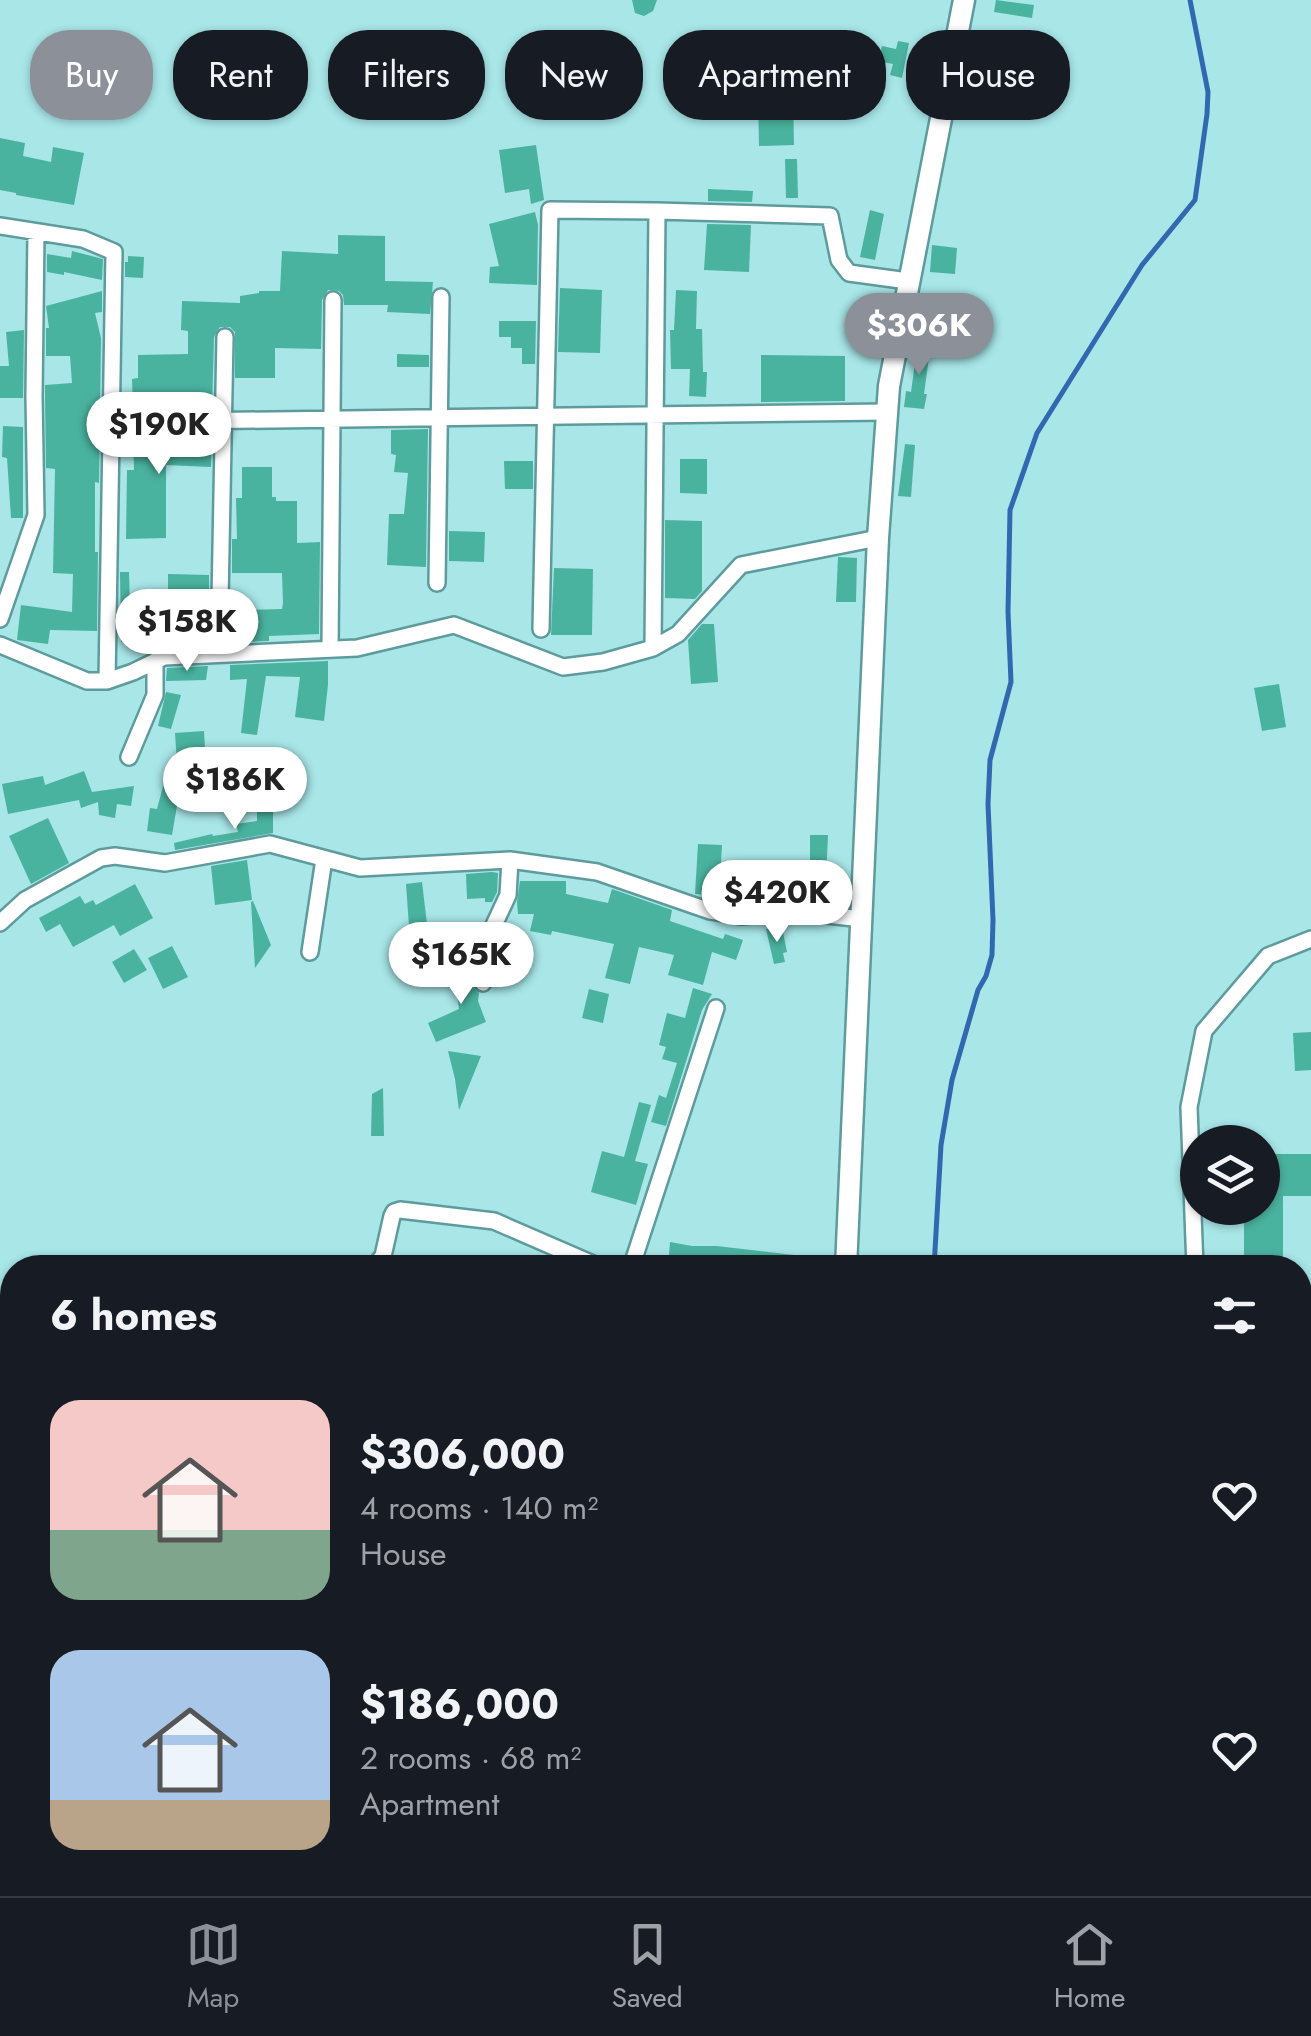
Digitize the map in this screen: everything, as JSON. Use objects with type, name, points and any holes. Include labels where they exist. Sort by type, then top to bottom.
[{"type":"main road","points":[[847,1255],[878,538],[889,386],[964,0]]},
{"type":"street","points":[[541,630],[550,210],[830,216],[839,260],[849,274],[908,281]]},
{"type":"street","points":[[653,648],[657,210]]},
{"type":"street","points":[[0,226],[83,239],[114,252],[106,680]]},
{"type":"street","points":[[0,619],[36,515],[36,232]]},
{"type":"street","points":[[437,583],[442,296]]},
{"type":"street","points":[[330,649],[333,300]]},
{"type":"street","points":[[219,653],[225,336]]},
{"type":"street","points":[[110,422],[887,412]]},
{"type":"street","points":[[0,645],[87,681],[133,672],[164,657],[356,648],[454,625],[563,666],[604,662],[653,648],[678,634],[741,565],[878,538]]},
{"type":"street","points":[[129,757],[155,695],[155,661]]},
{"type":"street","points":[[0,923],[25,900],[101,858],[165,862],[270,844],[360,868],[510,860],[597,872],[710,911],[742,916],[792,911],[862,919]]},
{"type":"street","points":[[310,952],[324,860]]},
{"type":"street","points":[[483,983],[494,925],[508,895],[510,860]]},
{"type":"street","points":[[1195,1255],[1190,1107],[1204,1031],[1268,956],[1311,938]]},
{"type":"street","points":[[635,1255],[716,1008]]},
{"type":"street","points":[[383,1255],[392,1216],[400,1210],[494,1221],[572,1255]]},
{"type":"building","points":[[632,0],[657,0],[653,11],[644,16],[635,13]]},
{"type":"building","points":[[996,0],[1034,5],[1032,18],[994,12]]},
{"type":"building","points":[[898,41],[906,42],[902,78],[890,75],[893,64],[886,63],[886,47],[896,49]]},
{"type":"building","points":[[758,120],[794,120],[794,145],[759,146]]},
{"type":"building","points":[[0,138],[25,143],[23,156],[51,162],[53,147],[84,153],[74,205],[0,190]]},
{"type":"building","points":[[536,145],[544,200],[531,204],[529,189],[505,193],[499,150]]},
{"type":"building","points":[[785,159],[797,159],[798,198],[786,198]]},
{"type":"building","points":[[708,189],[753,191],[752,202],[708,201]]},
{"type":"building","points":[[870,210],[884,214],[875,260],[860,257]]},
{"type":"building","points":[[535,212],[537,285],[489,283],[490,267],[499,266],[489,224]]},
{"type":"building","points":[[707,224],[751,225],[749,272],[704,270]]},
{"type":"building","points":[[338,235],[385,236],[385,281],[433,282],[430,314],[387,312],[388,305],[344,305],[339,291],[328,290],[322,300],[321,349],[275,348],[275,378],[235,378],[235,332],[230,327],[220,327],[214,337],[212,409],[133,410],[132,379],[138,378],[138,355],[188,354],[188,331],[181,330],[182,301],[240,303],[240,296],[280,291],[282,251],[338,254]]},
{"type":"building","points":[[932,245],[957,248],[955,274],[930,272]]},
{"type":"building","points":[[72,251],[103,259],[102,280],[47,272],[47,254],[71,258]]},
{"type":"building","points":[[128,256],[144,257],[143,278],[125,277]]},
{"type":"building","points":[[560,288],[602,290],[600,353],[558,352]]},
{"type":"building","points":[[676,290],[697,291],[696,329],[702,329],[706,397],[689,396],[690,369],[671,369],[670,330],[674,330]]},
{"type":"building","points":[[102,291],[102,312],[95,313],[101,338],[99,483],[95,482],[97,631],[50,630],[48,644],[17,640],[21,605],[72,612],[73,574],[53,573],[55,469],[46,468],[45,396],[45,385],[72,383],[70,356],[46,356],[46,306]]},
{"type":"building","points":[[499,321],[536,321],[535,364],[522,364],[522,348],[511,348],[511,337],[499,337]]},
{"type":"building","points":[[24,330],[23,398],[0,398],[0,366],[9,366],[6,332]]},
{"type":"building","points":[[918,341],[931,343],[924,409],[904,407],[906,391],[911,392]]},
{"type":"building","points":[[397,354],[429,355],[429,367],[397,367]]},
{"type":"building","points":[[761,355],[845,356],[845,401],[761,402]]},
{"type":"building","points":[[3,426],[23,427],[23,518],[11,518],[7,458],[2,457]]},
{"type":"building","points":[[428,429],[426,567],[387,565],[389,514],[404,514],[408,473],[394,472],[396,455],[391,454],[391,430]]},
{"type":"building","points":[[212,432],[211,467],[166,465],[166,538],[126,539],[127,470],[134,470],[133,433]]},
{"type":"building","points":[[905,444],[915,445],[911,497],[898,496]]},
{"type":"building","points":[[680,459],[707,459],[707,494],[680,493]]},
{"type":"building","points":[[504,461],[533,461],[533,489],[505,489]]},
{"type":"building","points":[[242,467],[272,467],[272,497],[276,501],[297,501],[297,543],[320,542],[319,634],[269,636],[269,641],[243,642],[243,610],[282,609],[283,603],[282,573],[232,573],[232,539],[237,539],[236,498],[242,498]]},
{"type":"building","points":[[665,520],[702,521],[702,591],[695,599],[665,598]]},
{"type":"building","points":[[449,531],[485,532],[484,562],[449,561]]},
{"type":"building","points":[[838,557],[857,558],[856,602],[836,602]]},
{"type":"building","points":[[554,568],[593,569],[592,635],[551,635]]},
{"type":"building","points":[[120,572],[129,572],[130,608],[157,609],[157,625],[150,625],[150,642],[121,642]]},
{"type":"building","points":[[168,574],[209,575],[209,608],[168,607]]},
{"type":"building","points":[[702,624],[714,624],[718,682],[691,684],[688,640]]},
{"type":"building","points":[[328,661],[324,721],[295,717],[300,677],[266,676],[257,735],[241,733],[247,679],[230,680],[230,665]]},
{"type":"building","points":[[208,666],[206,680],[166,681],[167,668]]},
{"type":"building","points":[[1279,684],[1286,727],[1262,731],[1254,688]]},
{"type":"building","points":[[166,692],[181,695],[171,729],[158,726]]},
{"type":"building","points":[[204,731],[207,783],[211,784],[208,804],[178,800],[172,835],[147,831],[150,808],[157,809],[166,775],[178,778],[175,733]]},
{"type":"building","points":[[232,765],[255,766],[254,783],[231,781]]},
{"type":"building","points":[[84,771],[92,792],[134,786],[131,806],[117,804],[115,818],[99,815],[98,802],[81,808],[79,800],[8,814],[2,784],[43,776],[45,785]]},
{"type":"building","points":[[257,812],[273,812],[273,833],[175,850],[174,843],[238,832],[236,824],[257,821]]},
{"type":"building","points":[[48,818],[69,863],[31,884],[9,836]]},
{"type":"building","points":[[810,835],[828,835],[825,900],[766,898],[766,875],[810,874]]},
{"type":"building","points":[[698,844],[722,845],[719,896],[695,894]]},
{"type":"building","points":[[247,860],[252,900],[215,905],[211,866]]},
{"type":"building","points":[[498,873],[492,902],[485,902],[485,898],[467,899],[466,874]]},
{"type":"building","points":[[520,881],[566,881],[566,894],[608,903],[612,889],[672,910],[670,921],[723,939],[725,934],[743,940],[736,960],[712,952],[703,985],[668,975],[674,955],[639,947],[630,984],[605,978],[614,944],[552,931],[551,935],[530,931],[534,914],[518,914]]},
{"type":"building","points":[[422,882],[430,949],[446,946],[451,973],[429,977],[425,953],[417,955],[409,926],[406,884]]},
{"type":"building","points":[[135,884],[153,918],[120,936],[114,925],[73,947],[60,924],[46,932],[39,918],[80,896],[85,904],[93,900],[96,905]]},
{"type":"building","points":[[251,902],[271,945],[255,968]]},
{"type":"building","points":[[777,927],[779,934],[783,932],[787,952],[783,953],[785,962],[774,964],[766,929]]},
{"type":"building","points":[[172,946],[188,977],[163,989],[148,958]]},
{"type":"building","points":[[134,949],[147,970],[124,983],[112,962]]},
{"type":"building","points":[[476,961],[472,986],[479,993],[486,1022],[436,1042],[428,1023],[459,1009],[453,969]]},
{"type":"building","points":[[693,988],[712,994],[702,1010],[666,1126],[651,1122],[659,1095],[666,1098],[677,1063],[662,1059],[666,1047],[659,1045],[667,1013],[685,1018]]},
{"type":"building","points":[[589,989],[609,994],[603,1023],[582,1018]]},
{"type":"building","points":[[1311,1032],[1311,1070],[1295,1071],[1293,1033]]},
{"type":"building","points":[[448,1051],[481,1056],[459,1110],[455,1079]]},
{"type":"building","points":[[383,1088],[384,1136],[371,1136],[372,1094]]},
{"type":"building","points":[[639,1102],[651,1105],[635,1161],[648,1164],[636,1205],[591,1192],[602,1151],[624,1157]]},
{"type":"building","points":[[1280,1154],[1311,1154],[1311,1196],[1283,1196],[1283,1255],[1244,1255],[1244,1225],[1280,1225]]},
{"type":"building","points":[[670,1242],[795,1255],[669,1255]]},
{"type":"waterway","points":[[935,1255],[941,1145],[952,1080],[992,955],[988,804],[990,760],[1011,682],[1010,510],[1037,433],[1142,265],[1195,200],[1208,92],[1190,0]]}]
